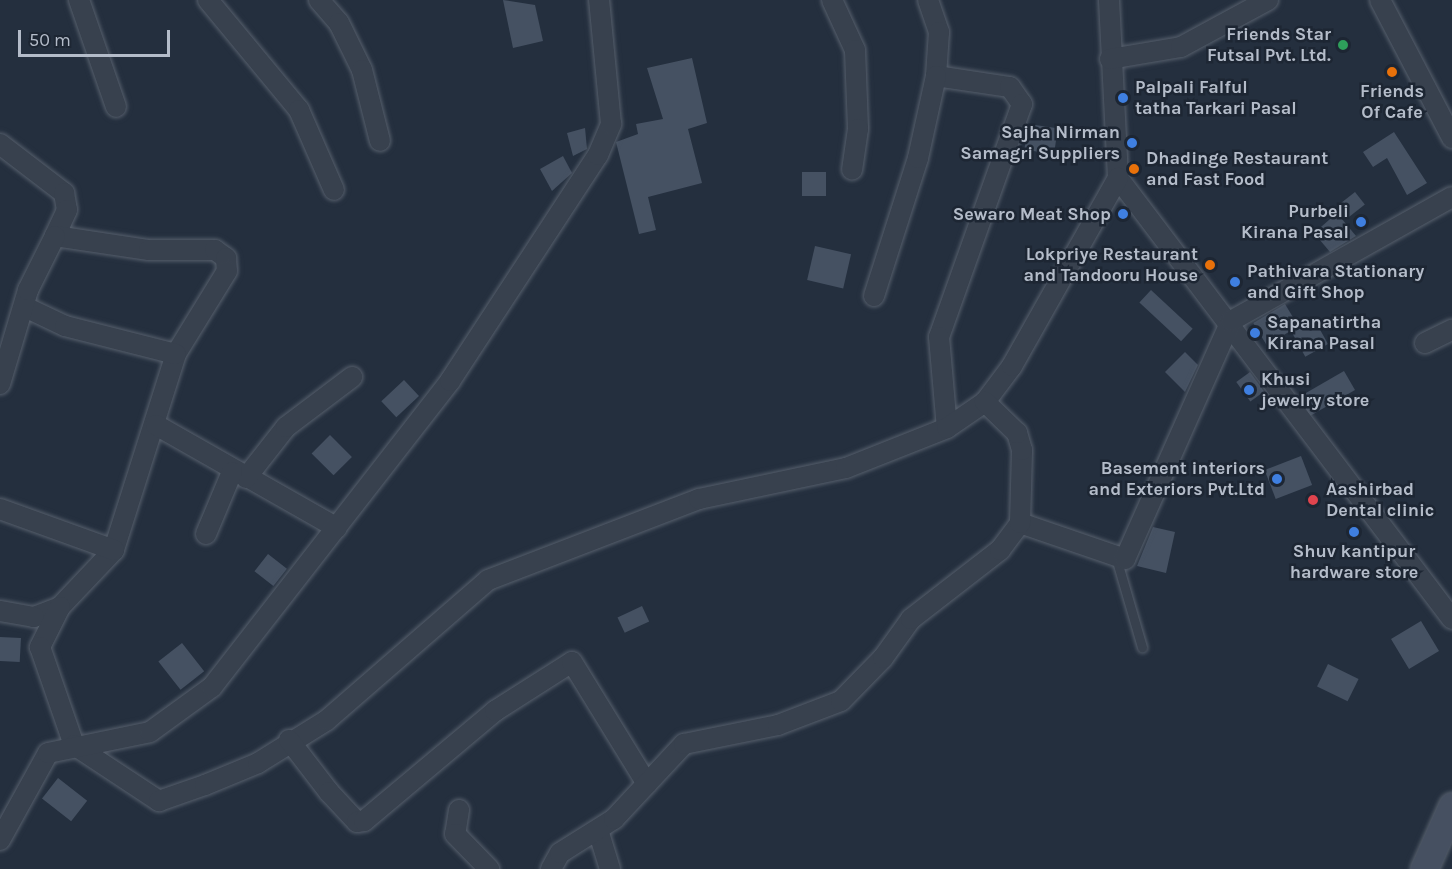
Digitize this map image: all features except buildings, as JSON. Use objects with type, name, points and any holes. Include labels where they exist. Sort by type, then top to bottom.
[{"type":"street","points":[[80,0],[117,107]]},
{"type":"street","points":[[208,0],[299,110],[334,189]]},
{"type":"street","points":[[319,0],[339,23],[362,70],[380,141]]},
{"type":"street","points":[[0,840],[48,753],[74,745],[150,732],[199,700],[337,528],[450,381],[598,155],[611,124],[599,0]]},
{"type":"street","points":[[832,0],[855,50],[858,129],[852,170]]},
{"type":"street","points":[[874,296],[918,158],[936,76],[939,32],[928,0]]},
{"type":"street","points":[[55,236],[149,250],[215,250],[226,258],[227,271],[176,354],[156,425],[114,550],[60,607],[40,647],[74,745],[159,801],[258,763],[289,740],[327,720],[488,580],[699,499],[846,468],[947,428],[986,402],[1066,276],[1119,178],[1110,59],[1109,0]]},
{"type":"street","points":[[1110,59],[1181,47],[1268,0]]},
{"type":"street","points":[[1380,0],[1452,138]]},
{"type":"street","points":[[936,76],[1010,87],[1022,104],[939,337],[947,428]]},
{"type":"street","points":[[0,384],[25,307],[67,210],[64,194],[2,149]]},
{"type":"street","points":[[1119,178],[1231,321],[1452,619]]},
{"type":"street","points":[[1020,523],[1117,561],[1131,552],[1231,321],[1452,197]]},
{"type":"street","points":[[25,307],[65,326],[176,354]]},
{"type":"street","points":[[1425,343],[1452,330]]},
{"type":"street","points":[[206,534],[239,475],[286,427],[352,377]]},
{"type":"street","points":[[550,869],[560,853],[598,830],[647,784],[684,744],[778,725],[841,701],[884,658],[910,619],[1000,550],[1020,523],[1023,450],[1017,432],[986,402]]},
{"type":"street","points":[[156,425],[239,475],[337,528]]},
{"type":"street","points":[[0,509],[114,550]]},
{"type":"street","points":[[0,611],[34,616],[60,607]]},
{"type":"street","points":[[289,740],[328,792],[357,822],[364,821],[495,711],[572,662],[647,784]]},
{"type":"street","points":[[1424,869],[1452,806]]},
{"type":"street","points":[[459,810],[455,834],[489,869]]},
{"type":"street","points":[[598,830],[610,869]]},
{"type":"lane","points":[[1117,561],[1142,647]]},
{"type":"place","name":"Friends Star Futsal Pvt. Ltd.","points":[[1343,45]]},
{"type":"place","name":"Friends Of Cafe","points":[[1392,72]]},
{"type":"place","name":"Palpali Falful tatha Tarkari Pasal","points":[[1123,98]]},
{"type":"place","name":"Sajha Nirman Samagri Suppliers","points":[[1132,143]]},
{"type":"place","name":"Dhadinge Restaurant and Fast Food","points":[[1134,169]]},
{"type":"place","name":"Sewaro Meat Shop","points":[[1123,214]]},
{"type":"place","name":"Purbeli Kirana Pasal","points":[[1361,222]]},
{"type":"place","name":"Lokpriye Restaurant and Tandooru House","points":[[1210,265]]},
{"type":"place","name":"Pathivara Stationary and Gift Shop","points":[[1235,282]]},
{"type":"place","name":"Sapanatirtha Kirana Pasal","points":[[1255,333]]},
{"type":"place","name":"Khusi jewelry store","points":[[1249,390]]},
{"type":"place","name":"Basement interiors and Exteriors Pvt.Ltd","points":[[1277,479]]},
{"type":"place","name":"Aashirbad Dental clinic","points":[[1313,500]]},
{"type":"place","name":"Shuv kantipur hardware store","points":[[1354,532]]}]
